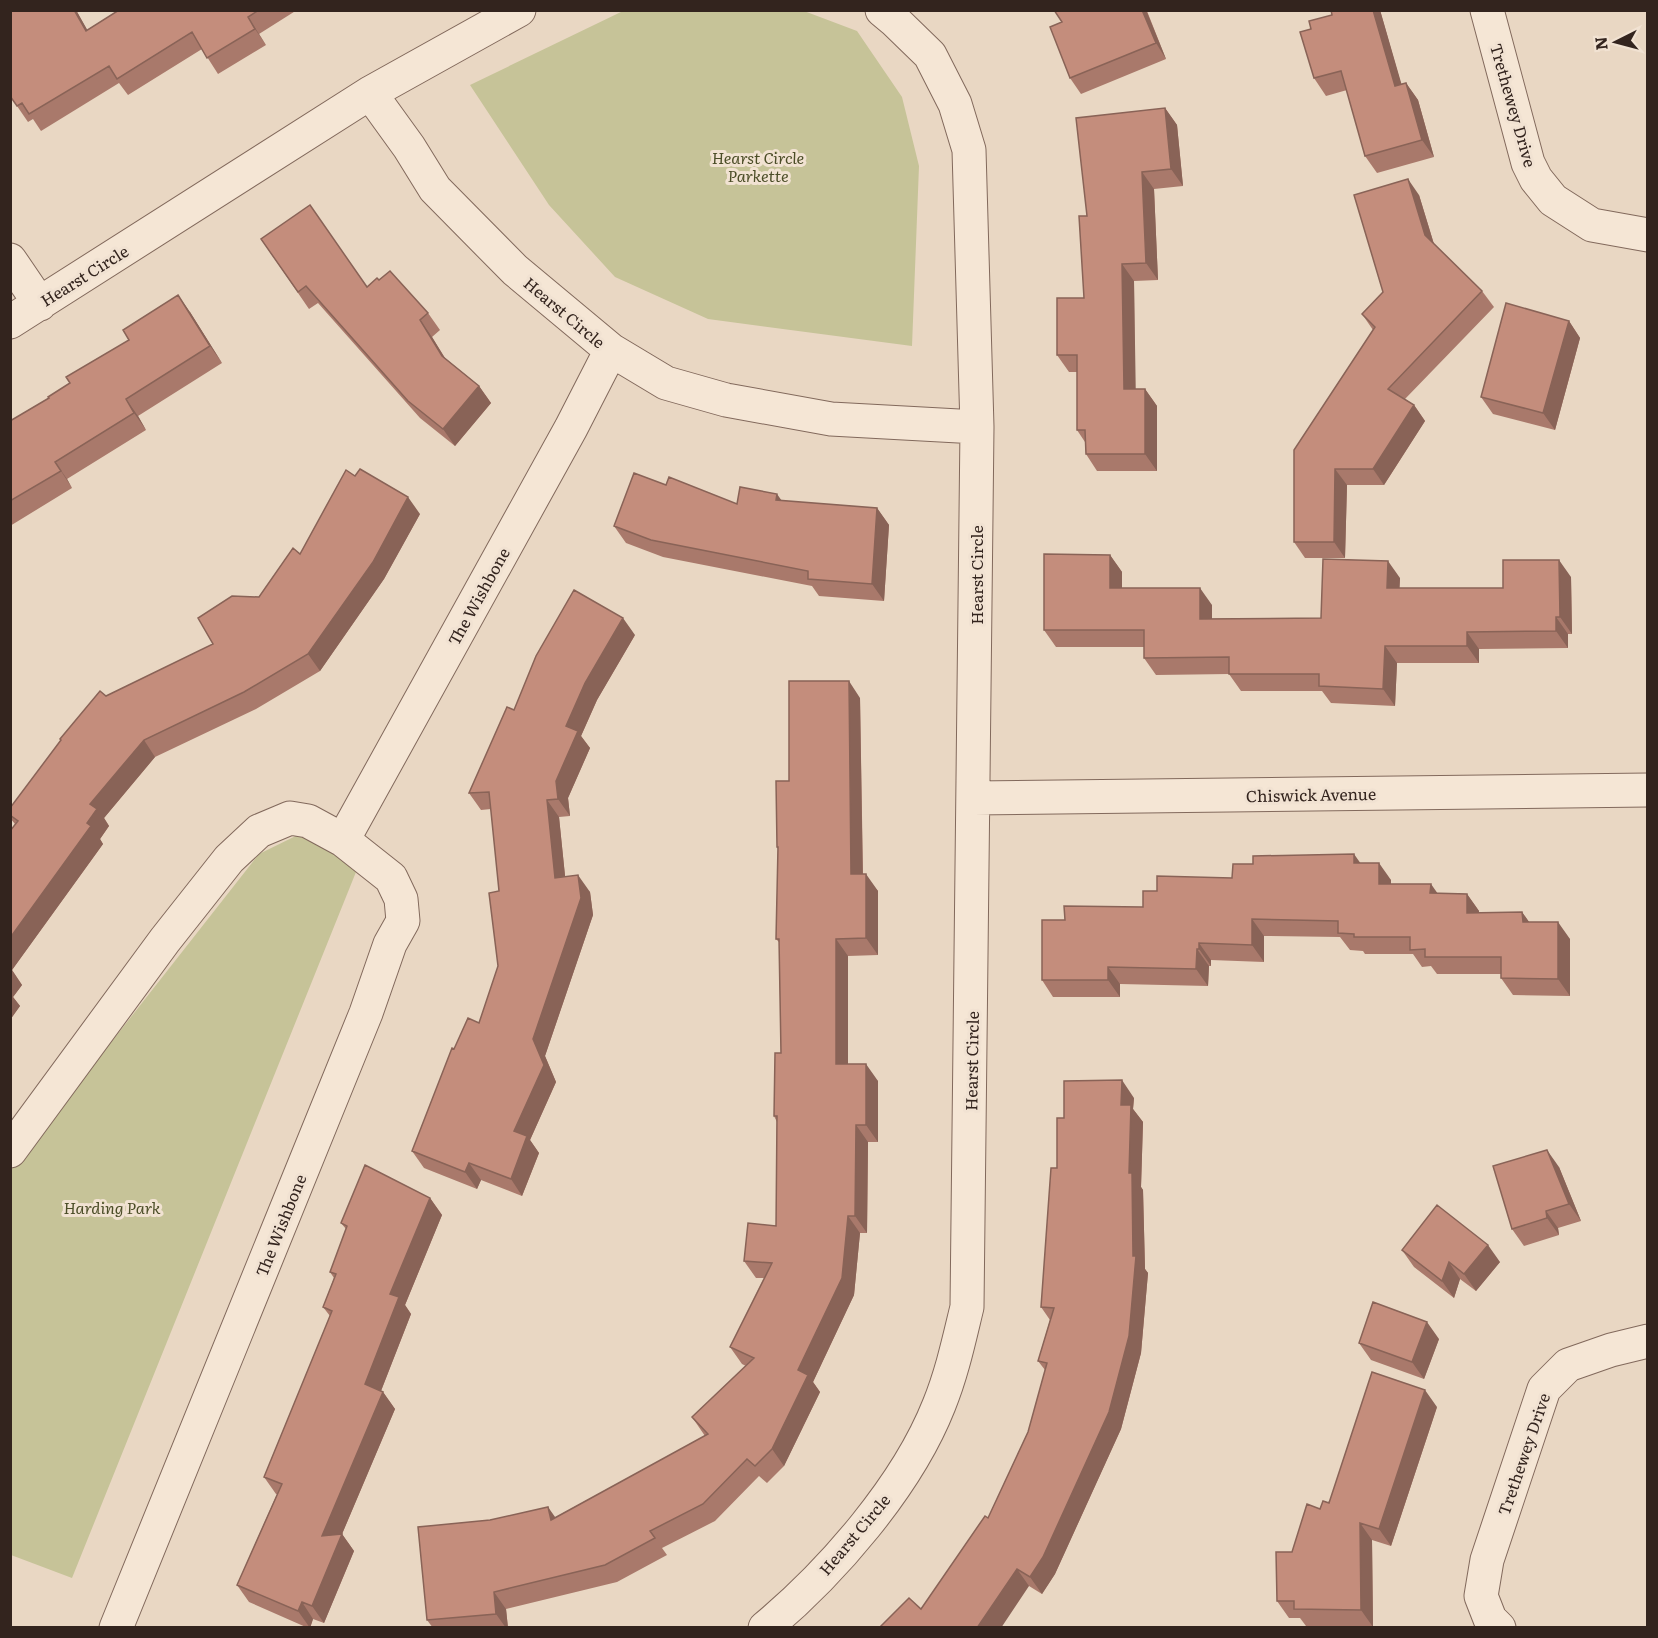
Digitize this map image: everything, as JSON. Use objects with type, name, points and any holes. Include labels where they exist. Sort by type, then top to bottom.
[{"type":"street","name":"Hearst Circle","points":[[10,322],[370,93],[519,10]]},
{"type":"street","name":"Hearst Circle","points":[[765,1628],[841,1554],[874,1514],[907,1467],[939,1405],[967,1307],[977,427],[969,150],[955,104],[930,55],[882,10]]},
{"type":"street","name":"Trethewey Drive","points":[[1487,10],[1528,164],[1536,179],[1553,200],[1592,225],[1647,235]]},
{"type":"street","name":"Hearst Circle","points":[[370,93],[409,147],[435,189],[515,270],[611,350],[666,383],[726,400],[831,419],[977,427]]},
{"type":"street","points":[[10,260],[40,304]]},
{"type":"street","name":"The Wishbone","points":[[343,840],[571,428],[611,350]]},
{"type":"street","name":"Chiswick Avenue","points":[[974,798],[1647,790]]},
{"type":"street","name":"The Wishbone","points":[[10,1151],[165,940],[229,860],[259,831],[290,818],[308,821],[343,840],[392,878],[401,899],[402,921],[390,944],[366,1013],[116,1628]]},
{"type":"street","name":"Trethewey Drive","points":[[1499,1628],[1490,1619],[1481,1596],[1487,1560],[1544,1389],[1568,1365],[1611,1350],[1647,1341]]},
{"type":"green space","name":"Hearst Circle Parkette","points":[[623,11],[804,11],[857,31],[902,97],[919,166],[912,346],[708,319],[615,277],[549,205],[470,85]]},
{"type":"green space","name":"Harding Park","points":[[312,828],[356,872],[72,1578],[11,1555],[10,1171],[259,854]]},
{"type":"building","points":[[10,10],[74,10],[86,31],[119,10],[259,10],[248,17],[255,29],[207,58],[192,32],[117,79],[109,66],[29,114],[22,103],[17,106],[10,96]]},
{"type":"building","points":[[1054,10],[1142,10],[1156,43],[1070,78],[1050,27],[1062,22]]},
{"type":"building","points":[[1331,10],[1373,10],[1395,86],[1406,83],[1422,140],[1365,156],[1341,71],[1314,78],[1300,32],[1311,29],[1309,21],[1332,15]]},
{"type":"building","points":[[1165,108],[1171,169],[1142,172],[1146,263],[1122,264],[1124,389],[1145,389],[1145,454],[1086,454],[1085,430],[1077,430],[1077,355],[1057,355],[1057,298],[1084,298],[1079,216],[1087,216],[1076,118]]},
{"type":"building","points":[[1408,179],[1425,235],[1482,291],[1388,389],[1414,405],[1373,469],[1335,469],[1334,542],[1294,542],[1294,450],[1375,327],[1362,314],[1383,292],[1354,195]]},
{"type":"building","points":[[310,205],[367,287],[390,271],[428,313],[420,320],[442,356],[479,386],[443,429],[408,401],[306,286],[298,292],[261,239]]},
{"type":"building","points":[[178,295],[210,346],[126,399],[134,413],[55,462],[61,471],[10,501],[10,421],[70,383],[66,377],[129,340],[123,330]]},
{"type":"building","points":[[1506,303],[1569,321],[1543,413],[1481,397]]},
{"type":"building","points":[[360,469],[408,497],[373,562],[308,654],[244,692],[144,740],[90,804],[97,809],[87,823],[91,826],[10,938],[10,831],[18,821],[10,815],[10,808],[60,739],[100,691],[106,696],[213,644],[198,618],[232,596],[259,597],[293,548],[300,554],[346,470],[355,476]]},
{"type":"building","points":[[634,473],[666,485],[669,477],[737,504],[740,487],[777,494],[776,500],[877,508],[872,584],[808,579],[808,571],[651,540],[614,526]]},
{"type":"building","points":[[1044,554],[1110,555],[1110,588],[1200,588],[1200,619],[1321,618],[1323,559],[1388,561],[1387,588],[1503,588],[1503,560],[1559,560],[1560,617],[1556,617],[1556,631],[1467,632],[1467,646],[1385,646],[1383,689],[1319,686],[1319,674],[1229,674],[1229,657],[1144,658],[1144,630],[1044,630]]},
{"type":"building","points":[[574,590],[623,618],[585,683],[566,726],[578,731],[556,781],[558,799],[547,800],[555,878],[578,875],[581,898],[533,1039],[544,1065],[514,1131],[527,1136],[511,1179],[469,1163],[465,1172],[412,1151],[452,1048],[454,1049],[468,1018],[479,1023],[498,966],[489,893],[499,891],[489,792],[469,793],[507,707],[514,710],[536,656]]},
{"type":"building","points":[[789,681],[849,681],[851,874],[866,874],[866,938],[836,939],[836,1064],[866,1064],[866,1125],[856,1125],[855,1216],[848,1216],[842,1278],[798,1370],[808,1375],[772,1449],[755,1466],[747,1459],[703,1504],[650,1531],[655,1538],[605,1565],[494,1592],[496,1614],[427,1620],[418,1527],[490,1520],[548,1507],[551,1520],[708,1434],[692,1417],[754,1358],[730,1347],[772,1263],[744,1261],[748,1223],[776,1226],[775,1053],[781,1053],[779,939],[776,939],[778,847],[776,781],[789,781]]},
{"type":"building","points":[[1354,854],[1354,863],[1379,863],[1379,884],[1431,884],[1430,893],[1467,894],[1467,913],[1522,912],[1523,922],[1558,922],[1558,979],[1501,978],[1501,957],[1425,957],[1425,949],[1410,950],[1410,937],[1354,937],[1354,934],[1338,933],[1338,921],[1252,919],[1252,945],[1199,943],[1196,969],[1108,967],[1108,980],[1042,980],[1042,920],[1065,920],[1064,906],[1143,907],[1143,891],[1157,891],[1157,876],[1232,878],[1233,864],[1253,864],[1253,856]]},
{"type":"building","points":[[1122,1080],[1121,1105],[1131,1105],[1129,1173],[1132,1173],[1133,1256],[1136,1256],[1129,1336],[1109,1412],[1043,1557],[1030,1577],[1017,1569],[977,1628],[879,1628],[909,1598],[921,1609],[985,1516],[988,1518],[1028,1432],[1047,1363],[1038,1361],[1054,1308],[1041,1307],[1051,1168],[1057,1168],[1057,1118],[1064,1118],[1064,1081]]},
{"type":"building","points":[[1547,1150],[1569,1204],[1546,1211],[1547,1218],[1512,1229],[1493,1166]]},
{"type":"building","points":[[365,1165],[430,1198],[390,1294],[399,1297],[365,1384],[383,1392],[322,1536],[342,1534],[312,1606],[302,1602],[298,1611],[237,1585],[282,1484],[264,1477],[332,1311],[323,1307],[336,1274],[330,1272],[347,1226],[341,1223]]},
{"type":"building","points":[[1437,1205],[1488,1245],[1464,1274],[1449,1262],[1442,1281],[1402,1250]]},
{"type":"building","points":[[1373,1302],[1427,1322],[1412,1362],[1359,1343]]},
{"type":"building","points":[[1372,1372],[1425,1390],[1379,1529],[1360,1523],[1361,1610],[1294,1609],[1294,1601],[1277,1601],[1276,1552],[1292,1552],[1307,1504],[1320,1509],[1323,1501],[1329,1503]]}]
